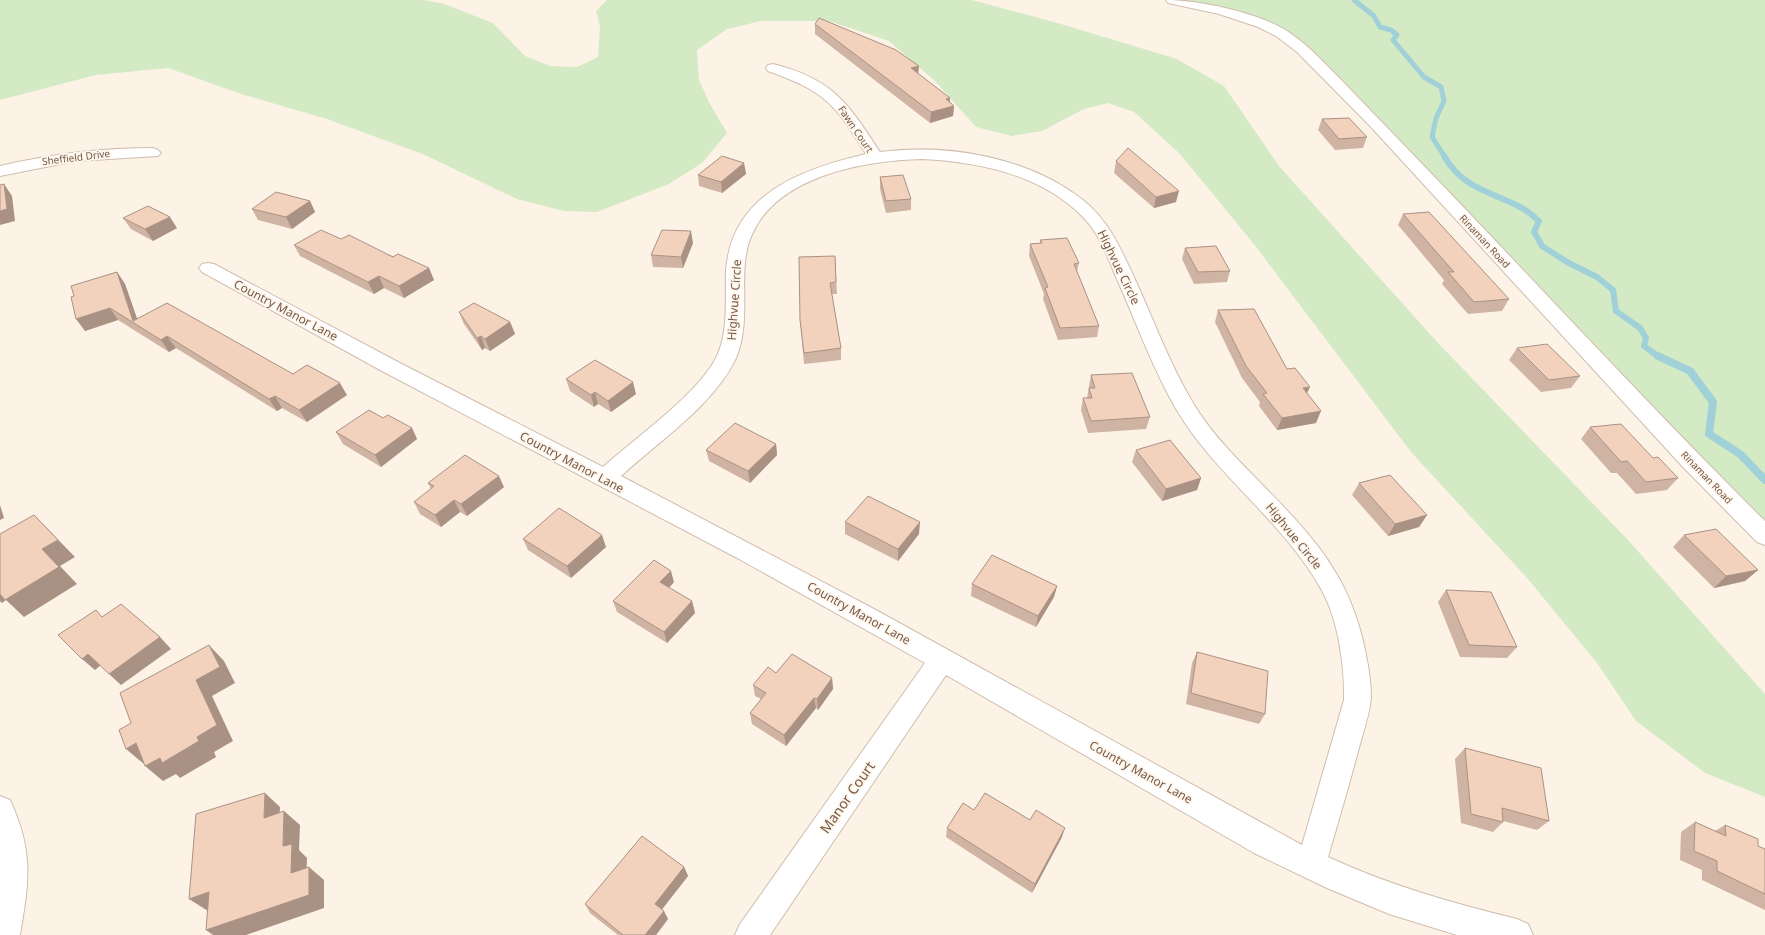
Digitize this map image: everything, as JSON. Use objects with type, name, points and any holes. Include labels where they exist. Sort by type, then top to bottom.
[{"type":"street","name":"Rinaman Road","points":[[1172,0],[1222,11],[1256,22],[1281,33],[1302,49],[1385,134],[1690,460],[1765,536]]},
{"type":"street","name":"Fawn Court","points":[[773,68],[806,80],[830,95],[845,110],[875,157]]},
{"type":"street","name":"Sheffield Drive","points":[[0,171],[45,160],[83,154],[121,152],[153,153]]},
{"type":"street","name":"Highvue Circle","points":[[604,479],[691,403],[710,383],[721,367],[733,335],[735,268],[739,246],[746,229],[759,211],[779,193],[805,178],[834,167],[875,157],[924,154],[983,160],[1016,170],[1046,183],[1068,196],[1084,209],[1098,224],[1106,237],[1173,385],[1188,414],[1211,444],[1263,498],[1304,546],[1330,582],[1343,611],[1348,628],[1357,676],[1356,700],[1339,772],[1310,865]]},
{"type":"street","name":"Country Manor Lane","points":[[208,268],[389,366],[747,552],[943,659],[1310,865],[1348,882],[1393,899],[1474,924],[1517,935]]},
{"type":"street","name":"Manor Court","points":[[751,935],[943,659]]},
{"type":"street","points":[[0,810],[10,838],[13,860],[13,885],[4,935]]},
{"type":"green space","points":[[0,0],[424,0],[444,4],[493,23],[525,56],[550,66],[577,67],[598,57],[600,26],[596,11],[607,0],[972,0],[1061,24],[1177,59],[1224,86],[1279,166],[1438,343],[1628,540],[1765,694],[1765,797],[1705,773],[1636,721],[1597,663],[1528,579],[1411,452],[1253,243],[1180,154],[1134,112],[1108,103],[1084,109],[1042,131],[1012,136],[976,127],[934,80],[889,41],[829,21],[761,21],[727,29],[697,50],[699,80],[710,104],[727,133],[702,163],[669,184],[597,212],[564,211],[517,199],[425,155],[327,119],[241,94],[168,68],[96,75],[0,100]]},
{"type":"green space","points":[[1172,0],[1765,0],[1765,536],[1281,33]]},
{"type":"building","points":[[819,18],[896,50],[919,66],[911,68],[950,98],[946,99],[954,106],[931,112],[815,24]]},
{"type":"building","points":[[1349,118],[1367,137],[1339,139],[1322,119]]},
{"type":"building","points":[[1128,148],[1179,191],[1156,197],[1116,161]]},
{"type":"building","points":[[722,156],[744,163],[721,182],[698,175]]},
{"type":"building","points":[[903,175],[911,199],[886,201],[880,177]]},
{"type":"building","points":[[4,184],[7,209],[0,211],[0,185]]},
{"type":"building","points":[[276,192],[310,201],[286,217],[252,209]]},
{"type":"building","points":[[148,206],[170,217],[145,229],[123,218]]},
{"type":"building","points":[[1429,212],[1509,299],[1474,302],[1448,272],[1454,272],[1403,214]]},
{"type":"building","points":[[321,230],[341,239],[349,235],[393,257],[398,254],[429,268],[399,286],[379,276],[368,282],[294,245]]},
{"type":"building","points":[[662,230],[691,231],[681,257],[651,255]]},
{"type":"building","points":[[1067,238],[1079,263],[1074,264],[1099,326],[1060,328],[1045,288],[1048,287],[1030,244],[1042,243],[1040,240]]},
{"type":"building","points":[[1216,246],[1230,271],[1198,272],[1185,248]]},
{"type":"building","points":[[835,256],[836,282],[830,283],[841,348],[804,353],[800,320],[799,257]]},
{"type":"building","points":[[117,272],[133,321],[167,303],[293,374],[307,365],[340,383],[299,410],[275,396],[269,399],[167,336],[161,340],[110,308],[76,319],[71,297],[74,296],[71,286]]},
{"type":"building","points":[[474,303],[510,322],[485,339],[481,336],[477,338],[459,312]]},
{"type":"building","points":[[1254,309],[1287,369],[1295,368],[1310,387],[1303,388],[1321,411],[1282,418],[1263,394],[1267,393],[1246,366],[1218,310]]},
{"type":"building","points":[[1547,344],[1580,376],[1549,380],[1517,348]]},
{"type":"building","points":[[595,360],[633,382],[608,401],[595,392],[591,395],[566,379]]},
{"type":"building","points":[[1132,373],[1150,417],[1091,421],[1083,398],[1092,398],[1089,388],[1095,388],[1091,375]]},
{"type":"building","points":[[369,410],[383,418],[388,415],[412,428],[375,455],[336,432]]},
{"type":"building","points":[[735,423],[776,444],[748,471],[706,450]]},
{"type":"building","points":[[1621,424],[1653,458],[1658,457],[1678,478],[1646,482],[1627,461],[1621,462],[1590,427]]},
{"type":"building","points":[[1170,440],[1201,478],[1166,489],[1136,450]]},
{"type":"building","points":[[465,455],[499,476],[461,504],[454,500],[435,515],[414,502],[434,486],[428,483]]},
{"type":"building","points":[[1390,475],[1427,515],[1395,524],[1359,483]]},
{"type":"building","points":[[868,496],[920,522],[898,549],[845,522]]},
{"type":"building","points":[[559,508],[602,535],[567,566],[523,539]]},
{"type":"building","points":[[34,515],[58,540],[42,549],[59,567],[5,600],[0,594],[0,534]]},
{"type":"building","points":[[1716,529],[1758,570],[1726,576],[1684,535]]},
{"type":"building","points":[[992,555],[1057,586],[1038,616],[972,584]]},
{"type":"building","points":[[654,560],[671,571],[660,582],[692,601],[664,632],[613,601]]},
{"type":"building","points":[[1446,590],[1491,592],[1517,647],[1469,645]]},
{"type":"building","points":[[121,604],[160,637],[109,674],[88,654],[82,659],[58,635],[96,610],[102,617]]},
{"type":"building","points":[[209,645],[220,667],[196,680],[217,725],[197,737],[199,741],[162,763],[160,758],[145,766],[136,743],[126,749],[119,730],[131,723],[120,693]]},
{"type":"building","points":[[1197,652],[1268,671],[1265,714],[1191,693]]},
{"type":"building","points":[[792,654],[832,678],[817,699],[814,698],[784,735],[750,713],[766,693],[753,685],[768,667],[776,673]]},
{"type":"building","points":[[1465,748],[1541,768],[1549,821],[1502,808],[1503,822],[1471,814]]},
{"type":"building","points":[[265,793],[264,818],[284,811],[283,846],[292,844],[291,873],[309,867],[309,895],[206,930],[209,892],[189,899],[196,814]]},
{"type":"building","points":[[985,793],[1030,820],[1036,810],[1065,828],[1035,884],[947,828],[963,803],[974,810]]},
{"type":"building","points":[[1695,822],[1726,836],[1725,825],[1758,839],[1758,846],[1765,849],[1765,894],[1717,871],[1717,861],[1694,851]]},
{"type":"building","points":[[642,836],[684,867],[655,904],[664,911],[645,935],[623,935],[585,904]]},
{"type":"waterway","points":[[1354,0],[1374,16],[1380,27],[1391,30],[1397,35],[1393,40],[1424,77],[1441,87],[1444,101],[1436,118],[1432,137],[1445,157]]},
{"type":"waterway","points":[[1444,156],[1460,176],[1469,183],[1511,202],[1529,212],[1539,221],[1534,232],[1542,246],[1567,262],[1597,277],[1613,290],[1616,311],[1640,328],[1646,338],[1644,346],[1659,357]]},
{"type":"waterway","points":[[1658,356],[1690,371],[1713,402],[1709,434],[1740,454],[1765,480]]}]
